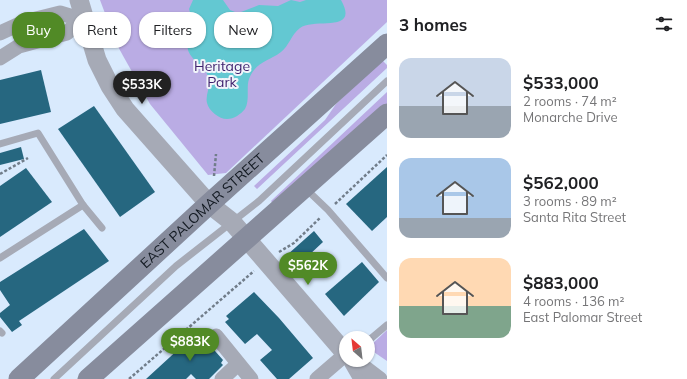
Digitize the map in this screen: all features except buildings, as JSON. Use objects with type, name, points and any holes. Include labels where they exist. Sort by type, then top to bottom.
[{"type":"main road","name":"EAST PALOMAR STREET","points":[[19,379],[209,204],[387,44]]},
{"type":"main road","points":[[88,379],[387,114]]},
{"type":"street","points":[[0,58],[10,34],[24,22],[60,12],[73,12]]},
{"type":"street","points":[[10,34],[67,33],[73,24]]},
{"type":"street","points":[[93,48],[97,60],[110,86],[126,109],[209,204],[232,222],[247,238],[339,346]]},
{"type":"street","points":[[216,336],[251,379]]},
{"type":"street","points":[[317,379],[339,360]]},
{"type":"street","points":[[222,379],[238,364]]},
{"type":"street","points":[[354,367],[361,379]]},
{"type":"street","points":[[364,367],[380,379]]},
{"type":"lane","points":[[54,379],[176,266],[232,222],[286,176],[387,81]]},
{"type":"lane","points":[[0,144],[38,133],[83,205],[102,228]]},
{"type":"lane","points":[[304,187],[328,210],[387,278]]},
{"type":"lane","points":[[0,258],[83,205]]},
{"type":"lane","points":[[375,335],[387,325]]},
{"type":"path","points":[[214,177],[216,154]]},
{"type":"path","points":[[0,174],[28,158]]},
{"type":"green space","name":"Heritage Park","points":[[100,0],[387,0],[387,22],[226,173],[208,175],[150,104],[119,48],[131,48],[131,12],[105,12]]},
{"type":"green space","points":[[382,60],[387,65],[387,68],[257,189],[254,186],[325,120],[336,104]]},
{"type":"green space","points":[[387,92],[387,105],[275,206],[271,201]]},
{"type":"green space","points":[[387,330],[387,361],[375,353],[375,341]]},
{"type":"water","points":[[193,0],[223,0],[230,10],[235,12],[214,12],[214,48],[272,48],[272,12],[241,12],[259,5],[278,6],[291,0],[300,2],[306,0],[341,0],[345,11],[345,17],[340,21],[333,23],[307,25],[300,28],[294,34],[284,50],[263,62],[252,73],[249,79],[245,109],[237,116],[224,119],[212,112],[208,106],[207,97],[209,79],[205,71],[188,50],[188,48],[206,48],[206,12],[190,12],[189,9]]}]
